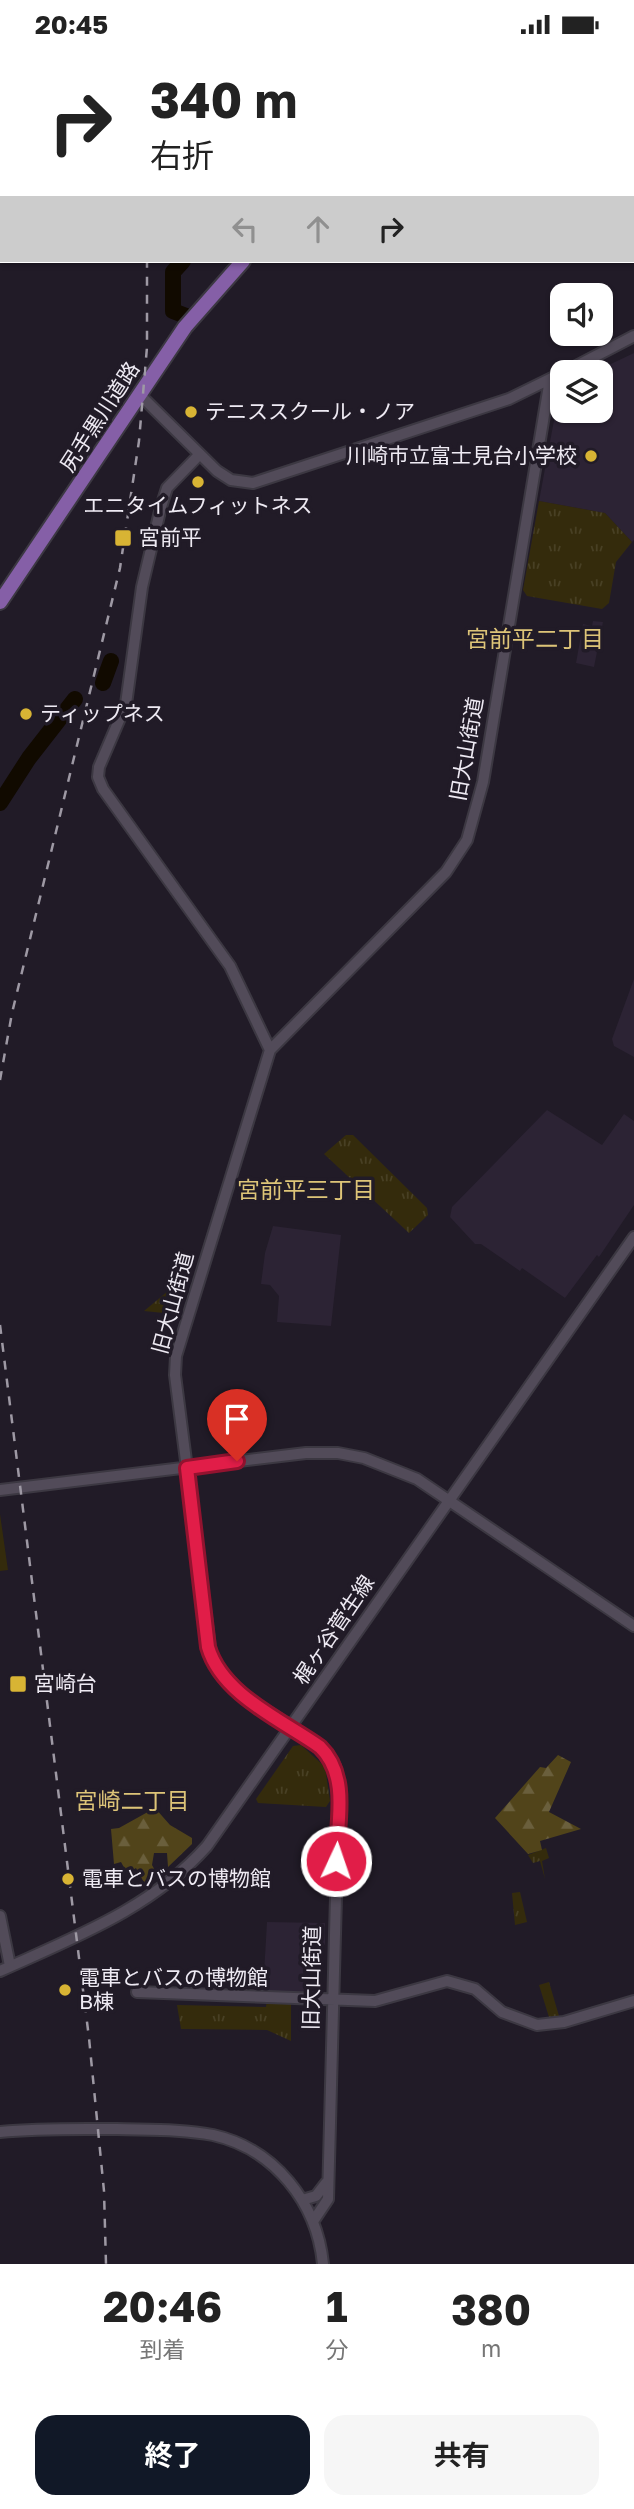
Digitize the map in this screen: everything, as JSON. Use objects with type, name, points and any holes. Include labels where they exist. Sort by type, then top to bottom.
[{"type":"main road","name":"尻手黒川道路","points":[[0,602],[197,311],[241,263]]},
{"type":"street","points":[[587,360],[634,336]]},
{"type":"street","points":[[139,395],[199,454],[231,480],[253,483],[509,399],[550,379]]},
{"type":"street","name":"旧大山街道","points":[[314,2220],[326,2204],[339,1783],[335,1766],[326,1753],[233,1687],[211,1656],[175,1375],[176,1356],[270,1050],[446,872],[467,840],[482,782],[550,379]]},
{"type":"street","points":[[199,454],[167,488],[160,507],[142,587],[126,704],[99,767],[98,777],[111,800],[230,966],[270,1050]]},
{"type":"street","name":"梶ヶ谷菅生線","points":[[5,1968],[136,1907],[164,1888],[207,1846],[634,1237]]},
{"type":"street","points":[[0,1490],[306,1453],[338,1453],[396,1469],[448,1500],[634,1626]]},
{"type":"street","points":[[0,1916],[5,1968]]},
{"type":"street","points":[[138,1992],[375,2001],[438,1982],[456,1982],[475,1989],[502,2012],[537,2025],[564,2022],[634,2001]]},
{"type":"street","points":[[0,2132],[98,2129],[181,2131],[216,2136],[246,2148],[266,2161],[302,2200],[314,2220],[323,2264]]},
{"type":"street","points":[[302,2200],[316,2196],[326,2183]]},
{"type":"shaded area","name":"川崎市立富士見台小学校","points":[[634,353],[632,542],[605,513],[539,501],[553,423],[613,423],[613,363]]},
{"type":"shaded area","points":[[593,621],[603,622],[594,667],[576,663],[583,624],[592,626]]},
{"type":"shaded area","points":[[634,979],[634,1057],[614,1046],[612,1039]]},
{"type":"shaded area","points":[[547,1110],[602,1145],[624,1114],[634,1121],[634,1205],[599,1257],[597,1255],[565,1298],[522,1268],[520,1271],[481,1244],[475,1244],[450,1217],[452,1207]]},
{"type":"shaded area","points":[[273,1226],[341,1235],[331,1326],[277,1322],[279,1296],[270,1285],[261,1284],[265,1253]]},
{"type":"shaded area","points":[[267,1922],[325,1923],[325,1945],[306,1946],[304,1992],[263,1991]]},
{"type":"green space","points":[[539,501],[605,513],[632,542],[616,562],[609,603],[602,609],[527,596],[523,590]]},
{"type":"green space","points":[[346,1135],[353,1135],[427,1208],[428,1215],[409,1233],[324,1154]]},
{"type":"green space","points":[[191,1272],[179,1310],[174,1314],[144,1311]]},
{"type":"green space","points":[[0,1514],[8,1570],[0,1571]]},
{"type":"green space","points":[[301,1745],[325,1767],[330,1801],[326,1807],[258,1803],[256,1799],[293,1746]]},
{"type":"green space","points":[[558,1755],[571,1762],[549,1812],[581,1829],[540,1841],[542,1850],[528,1854],[495,1818],[540,1767],[546,1768]]},
{"type":"green space","points":[[155,1808],[170,1825],[192,1838],[192,1844],[168,1867],[167,1853],[154,1853],[152,1865],[158,1876],[146,1886],[136,1868],[127,1873],[121,1862],[114,1864],[111,1829],[119,1828]]},
{"type":"green space","points":[[546,1848],[549,1858],[542,1861],[545,1879],[540,1861],[533,1863],[528,1855]]},
{"type":"green space","points":[[520,1892],[527,1922],[515,1925],[512,1893]]},
{"type":"green space","points":[[549,1982],[559,2016],[549,2017],[539,1985]]},
{"type":"green space","points":[[267,2000],[291,2001],[291,2041],[267,2030],[181,2029],[177,2005],[266,2007]]},
{"type":"waterway","points":[[181,263],[173,272],[173,311],[186,316]]},
{"type":"waterway","points":[[103,683],[111,661]]},
{"type":"waterway","points":[[0,803],[29,758],[75,699]]},
{"type":"railway","points":[[0,1080],[12,1013],[120,568],[139,441],[147,347],[147,263]]},
{"type":"railway","points":[[0,1325],[89,2038],[104,2191],[106,2264]]},
{"type":"place","name":"テニススクール・ノア","points":[[191,412]]},
{"type":"place","name":"川崎市立富士見台小学校","points":[[591,456]]},
{"type":"place","name":"エニタイムフィットネス","points":[[198,482]]},
{"type":"place","name":"宮前平","points":[[123,538]]},
{"type":"place","name":"ティップネス","points":[[26,714]]},
{"type":"place","name":"宮崎台","points":[[18,1684]]},
{"type":"place","name":"電車とバスの博物館","points":[[68,1879]]},
{"type":"place","name":"電車とバスの博物館 B棟","points":[[65,1990]]},
{"type":"district","name":"宮前平二丁目","points":[[535,639]]},
{"type":"district","name":"宮前平三丁目","points":[[306,1190]]},
{"type":"district","name":"宮崎二丁目","points":[[132,1801]]},
{"type":"route","points":[[237,1461],[187,1468],[208,1647],[217,1669],[233,1687],[320,1747],[331,1760],[339,1783],[336,1861]]}]
